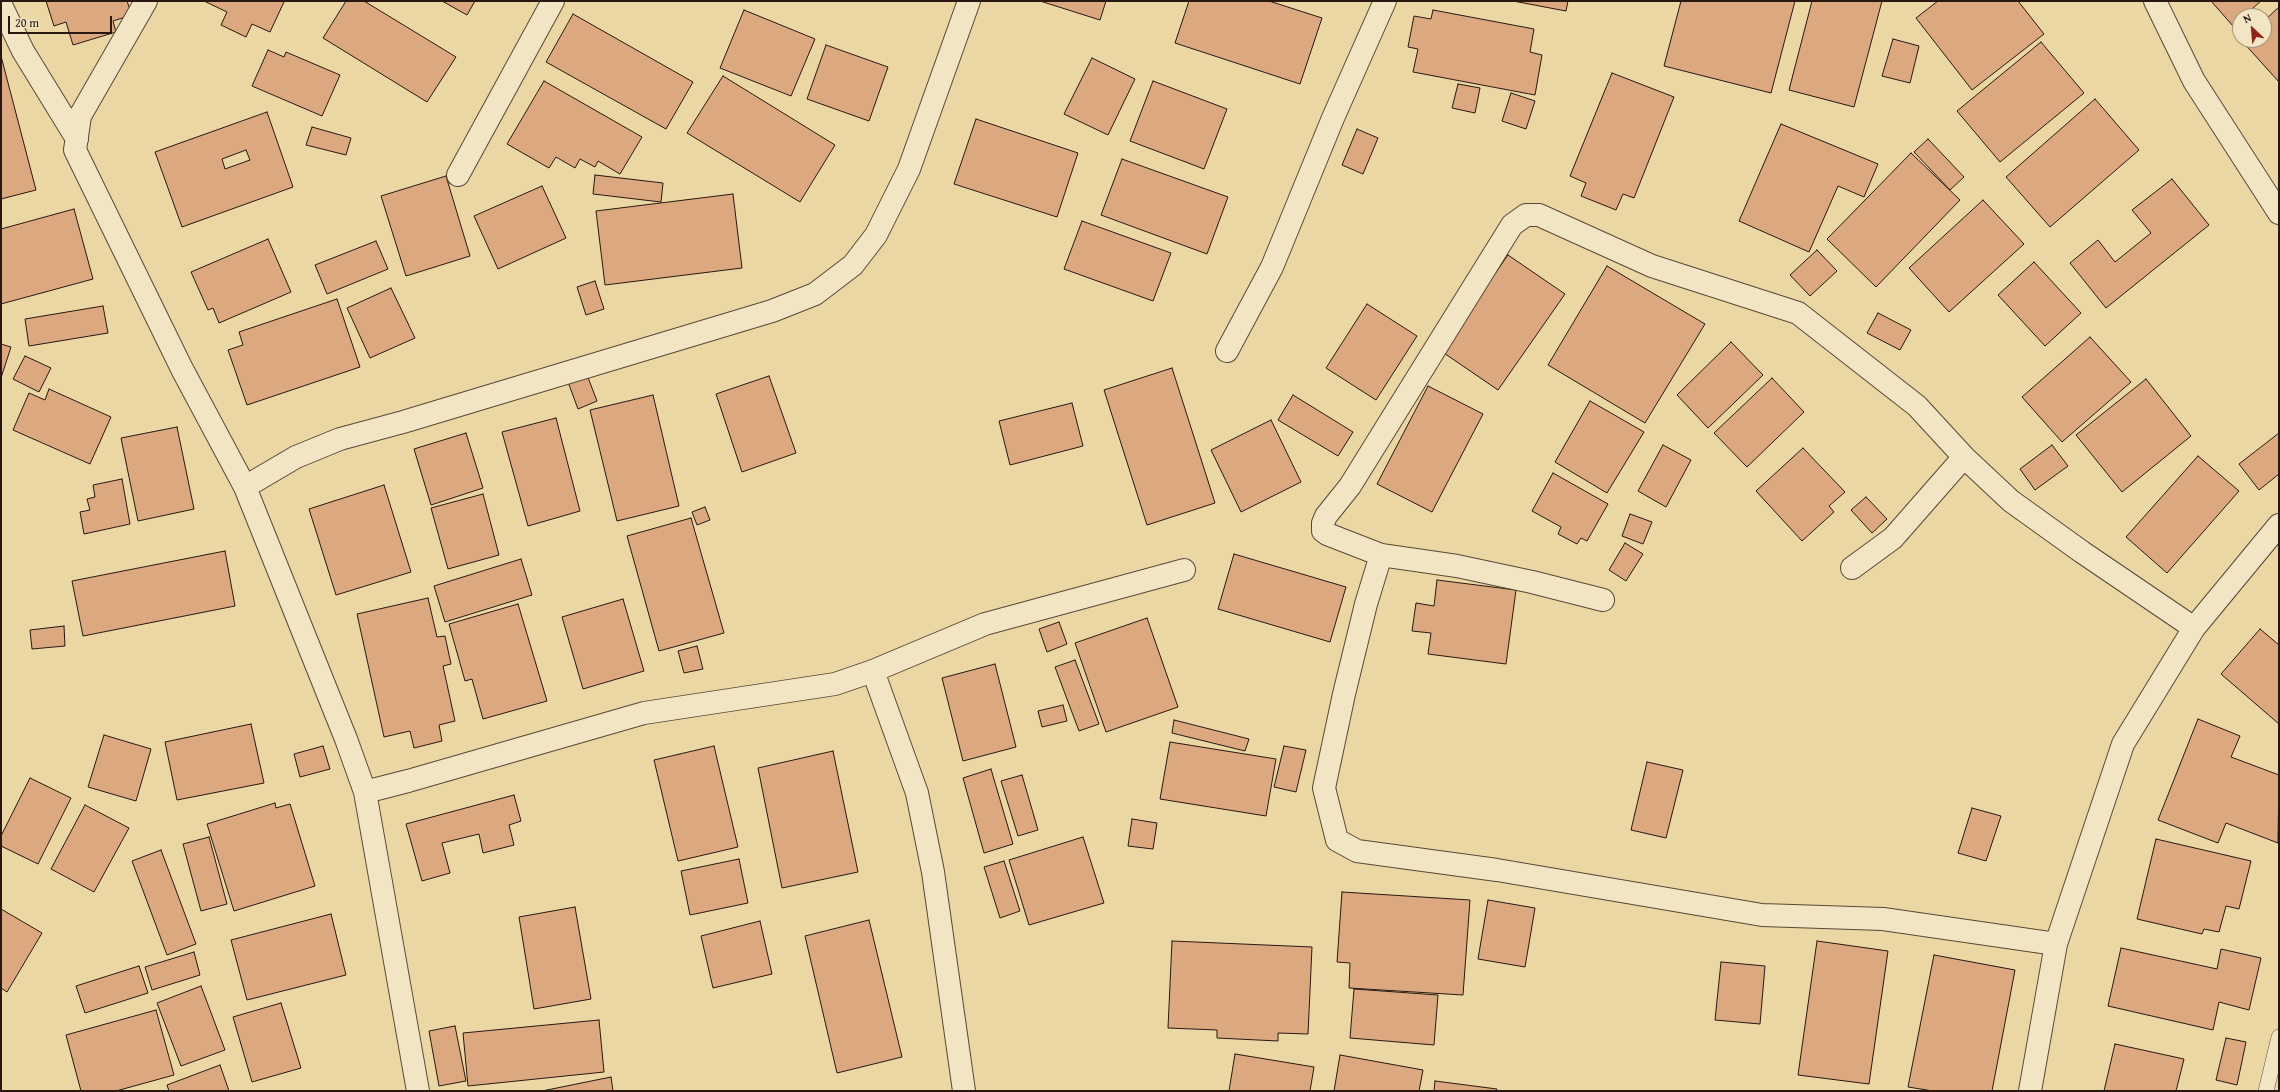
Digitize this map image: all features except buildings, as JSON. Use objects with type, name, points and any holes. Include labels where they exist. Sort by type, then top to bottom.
[{"type":"street","points":[[146,1],[80,116],[75,150],[182,369],[245,487],[346,739],[365,792],[418,1091]]},
{"type":"street","points":[[458,175],[553,1]]},
{"type":"street","points":[[245,487],[296,457],[340,439],[403,422],[772,311],[815,294],[853,265],[876,235],[909,169],[969,1]]},
{"type":"street","points":[[1227,351],[1272,267],[1333,118],[1385,1]]},
{"type":"street","points":[[2155,1],[2194,80],[2279,213]]},
{"type":"street","points":[[1,6],[23,51],[77,139]]},
{"type":"street","points":[[1603,600],[1532,582],[1457,566],[1381,555],[1327,534],[1323,531],[1323,523],[1350,486],[1512,225],[1526,215],[1539,215],[1652,266],[1798,313],[1917,406],[1964,457],[2011,501],[2082,552],[2194,628]]},
{"type":"street","points":[[1852,568],[1893,538],[1964,457]]},
{"type":"street","points":[[2030,1091],[2056,944],[2123,744],[2194,628],[2279,525]]},
{"type":"street","points":[[1381,555],[1366,604],[1347,679],[1324,788],[1337,840],[1357,851],[1497,870],[1762,915],[1883,919],[2056,944]]},
{"type":"street","points":[[365,792],[408,782],[644,713],[835,684],[873,671],[985,624],[1184,570]]},
{"type":"street","points":[[873,671],[917,793],[933,872],[961,1090]]},
{"type":"lane","points":[[2266,1091],[2279,1037]]}]
